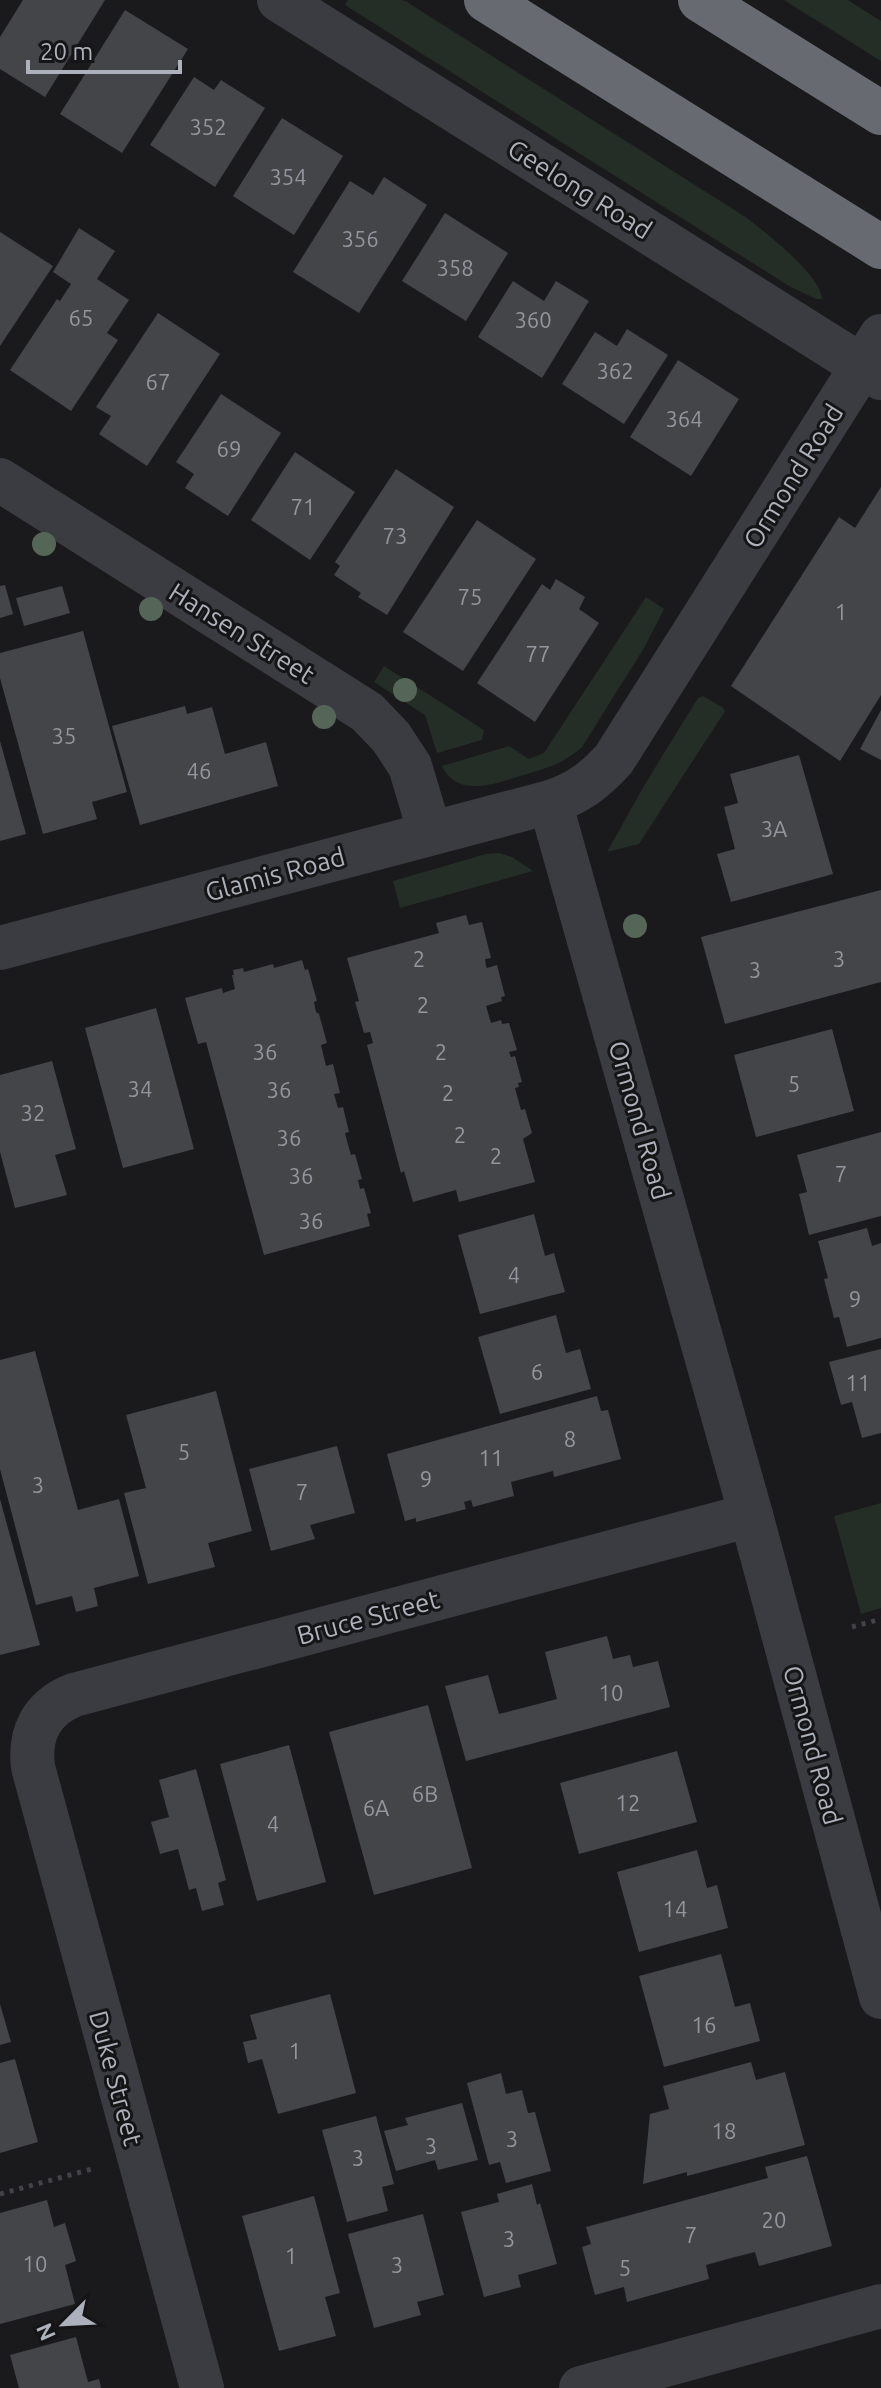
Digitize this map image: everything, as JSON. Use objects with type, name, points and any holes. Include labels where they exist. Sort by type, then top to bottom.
[{"type":"highway","points":[[486,0],[881,247]]},
{"type":"highway","points":[[700,0],[881,113]]},
{"type":"street","name":"Geelong Road","points":[[279,0],[875,360]]},
{"type":"street","name":"Ormond Road","points":[[875,360],[614,759],[586,786],[570,796],[550,802],[751,1515],[881,1997]]},
{"type":"street","name":"Hansen Street","points":[[0,480],[367,712],[391,737],[410,766],[430,833]]},
{"type":"street","name":"Glamis Road","points":[[0,948],[550,802]]},
{"type":"street","name":"Bruce Street","points":[[33,1767],[33,1739],[37,1725],[52,1706],[74,1695],[751,1515]]},
{"type":"street","name":"Duke Street","points":[[33,1767],[202,2388]]},
{"type":"street","points":[[581,2388],[881,2306]]},
{"type":"path","points":[[852,1627],[881,1619]]},
{"type":"path","points":[[0,2194],[137,2156]]},
{"type":"shaded area","points":[[348,0],[407,2],[747,218],[803,267],[813,278],[822,299],[789,286],[345,5]]},
{"type":"shaded area","points":[[784,0],[848,0],[881,21],[881,61]]},
{"type":"shaded area","points":[[646,597],[664,609],[644,648],[582,747],[553,765],[488,785],[467,785],[449,776],[442,766],[509,746],[529,759],[544,753]]},
{"type":"shaded area","points":[[384,666],[484,730],[482,740],[437,753],[425,715],[374,682]]},
{"type":"shaded area","points":[[703,696],[725,711],[639,844],[607,852],[645,784],[698,698]]},
{"type":"shaded area","points":[[499,853],[512,857],[533,871],[400,908],[393,881]]},
{"type":"shaded area","points":[[881,1503],[881,1608],[861,1614],[834,1516]]},
{"type":"building","points":[[23,0],[105,0],[45,97],[0,69],[0,37]]},
{"type":"building","points":[[125,10],[188,49],[122,153],[60,114]]},
{"type":"building","points":[[194,77],[214,90],[221,80],[265,108],[215,187],[150,145]]},
{"type":"building","points":[[282,118],[343,156],[294,235],[233,196]]},
{"type":"building","points":[[384,177],[427,205],[359,313],[293,272],[350,181],[373,195]]},
{"type":"building","points":[[445,213],[508,253],[466,321],[402,281]]},
{"type":"building","points":[[79,228],[115,251],[97,279],[129,300],[107,333],[118,340],[71,411],[10,370],[57,299],[60,301],[71,284],[53,272]]},
{"type":"building","points":[[0,232],[53,266],[0,346]]},
{"type":"building","points":[[513,281],[544,301],[556,281],[589,301],[542,378],[478,337]]},
{"type":"building","points":[[158,313],[220,354],[147,466],[99,434],[111,416],[96,407]]},
{"type":"building","points":[[627,329],[668,355],[624,424],[562,384],[595,332],[617,346]]},
{"type":"building","points":[[678,360],[739,399],[691,476],[630,437]]},
{"type":"building","points":[[221,394],[281,433],[228,516],[185,488],[194,474],[176,462]]},
{"type":"building","points":[[295,452],[355,492],[310,560],[251,520]]},
{"type":"building","points":[[396,469],[454,507],[387,615],[358,597],[361,593],[334,575],[340,566],[335,562]]},
{"type":"building","points":[[881,487],[881,695],[840,761],[731,686],[839,517],[855,528]]},
{"type":"building","points":[[477,520],[536,559],[463,671],[403,632]]},
{"type":"building","points":[[556,579],[585,597],[579,609],[599,623],[535,722],[477,683],[542,584],[550,590]]},
{"type":"building","points":[[5,585],[13,614],[0,618],[0,586]]},
{"type":"building","points":[[62,586],[70,613],[24,626],[16,598]]},
{"type":"building","points":[[83,631],[127,792],[92,802],[97,819],[43,834],[0,678],[0,653]]},
{"type":"building","points":[[185,706],[187,714],[212,707],[225,754],[266,742],[278,786],[140,825],[112,726]]},
{"type":"building","points":[[881,710],[881,760],[860,749]]},
{"type":"building","points":[[0,741],[26,834],[0,841]]},
{"type":"building","points":[[799,755],[833,874],[731,902],[717,854],[735,849],[724,807],[738,803],[730,774]]},
{"type":"building","points":[[881,890],[881,982],[725,1024],[701,937]]},
{"type":"building","points":[[466,915],[469,925],[482,922],[491,958],[485,959],[487,968],[497,965],[505,996],[501,997],[502,1001],[486,1006],[491,1023],[501,1020],[502,1024],[509,1023],[517,1050],[509,1052],[511,1057],[515,1056],[522,1082],[515,1088],[532,1133],[523,1139],[535,1182],[459,1202],[456,1190],[413,1202],[404,1171],[401,1173],[367,1045],[373,1043],[370,1032],[364,1033],[347,958],[439,933],[436,923]]},
{"type":"building","points":[[302,960],[305,970],[308,969],[317,1001],[314,1002],[316,1012],[327,1043],[321,1045],[326,1066],[333,1064],[340,1093],[334,1094],[338,1108],[343,1107],[349,1132],[345,1133],[347,1141],[351,1155],[355,1154],[362,1179],[358,1180],[360,1189],[364,1188],[371,1213],[367,1214],[370,1226],[264,1255],[206,1042],[198,1044],[185,998],[222,988],[223,993],[235,989],[233,970],[243,968],[244,972],[273,964],[274,968]]},
{"type":"building","points":[[156,1008],[194,1149],[123,1168],[85,1028]]},
{"type":"building","points":[[832,1029],[854,1111],[756,1137],[734,1055]]},
{"type":"building","points":[[52,1061],[76,1149],[55,1155],[67,1195],[15,1208],[0,1152],[0,1075]]},
{"type":"building","points":[[881,1132],[881,1216],[809,1235],[799,1194],[807,1192],[797,1155]]},
{"type":"building","points":[[534,1214],[545,1256],[554,1253],[565,1292],[480,1314],[458,1235]]},
{"type":"building","points":[[867,1228],[872,1246],[881,1243],[881,1338],[847,1347],[839,1317],[834,1318],[818,1241]]},
{"type":"building","points":[[556,1315],[566,1353],[580,1349],[591,1389],[500,1414],[478,1337]]},
{"type":"building","points":[[881,1349],[881,1433],[862,1438],[852,1402],[841,1405],[829,1362]]},
{"type":"building","points":[[35,1351],[78,1510],[119,1499],[139,1576],[94,1588],[98,1606],[76,1612],[72,1596],[36,1605],[0,1469],[0,1360]]},
{"type":"building","points":[[216,1391],[252,1531],[208,1543],[215,1567],[148,1584],[124,1493],[146,1488],[126,1415]]},
{"type":"building","points":[[597,1396],[601,1411],[608,1410],[621,1459],[554,1477],[553,1471],[511,1482],[514,1496],[473,1507],[471,1500],[464,1502],[466,1509],[416,1522],[416,1518],[405,1521],[387,1454]]},
{"type":"building","points":[[337,1446],[355,1513],[310,1525],[315,1539],[271,1551],[249,1469]]},
{"type":"building","points":[[0,1499],[40,1645],[0,1655]]},
{"type":"building","points":[[607,1636],[613,1659],[630,1655],[633,1667],[658,1661],[670,1707],[466,1761],[445,1686],[488,1675],[499,1714],[557,1699],[545,1652]]},
{"type":"building","points":[[428,1705],[472,1868],[374,1895],[329,1732]]},
{"type":"building","points":[[289,1745],[326,1882],[257,1901],[220,1764]]},
{"type":"building","points":[[677,1751],[697,1822],[579,1854],[560,1783]]},
{"type":"building","points":[[196,1769],[226,1880],[218,1883],[224,1905],[202,1911],[196,1888],[189,1890],[178,1849],[160,1854],[151,1822],[169,1817],[159,1780]]},
{"type":"building","points":[[697,1850],[707,1888],[717,1885],[728,1928],[639,1952],[617,1872]]},
{"type":"building","points":[[721,1954],[735,2007],[750,2003],[760,2041],[664,2067],[639,1976]]},
{"type":"building","points":[[330,1994],[356,2093],[278,2114],[262,2059],[248,2063],[243,2042],[257,2039],[250,2015]]},
{"type":"building","points":[[0,2004],[11,2042],[0,2045]]},
{"type":"building","points":[[15,2059],[38,2142],[0,2153],[0,2063]]},
{"type":"building","points":[[751,2062],[756,2080],[785,2072],[805,2145],[687,2176],[687,2172],[643,2184],[650,2114],[669,2109],[663,2086]]},
{"type":"building","points":[[501,2073],[506,2094],[522,2090],[528,2113],[535,2112],[551,2171],[506,2183],[500,2162],[489,2165],[467,2083]]},
{"type":"building","points":[[462,2103],[478,2160],[438,2170],[435,2160],[396,2171],[384,2131],[408,2125],[405,2118]]},
{"type":"building","points":[[376,2116],[394,2184],[382,2187],[388,2211],[347,2222],[322,2130]]},
{"type":"building","points":[[807,2156],[832,2246],[759,2266],[755,2252],[735,2257],[706,2265],[709,2279],[627,2302],[624,2287],[595,2295],[582,2247],[591,2244],[586,2227],[768,2178],[765,2167]]},
{"type":"building","points":[[532,2184],[557,2264],[518,2275],[521,2287],[484,2297],[461,2212],[499,2202],[497,2194]]},
{"type":"building","points":[[314,2196],[340,2293],[325,2297],[336,2336],[279,2351],[242,2216]]},
{"type":"building","points":[[47,2200],[54,2227],[65,2223],[76,2261],[65,2265],[75,2304],[0,2324],[0,2213]]},
{"type":"building","points":[[423,2214],[444,2295],[417,2302],[421,2315],[374,2328],[348,2234]]},
{"type":"building","points":[[76,2337],[88,2382],[99,2379],[101,2388],[19,2388],[10,2355]]}]
